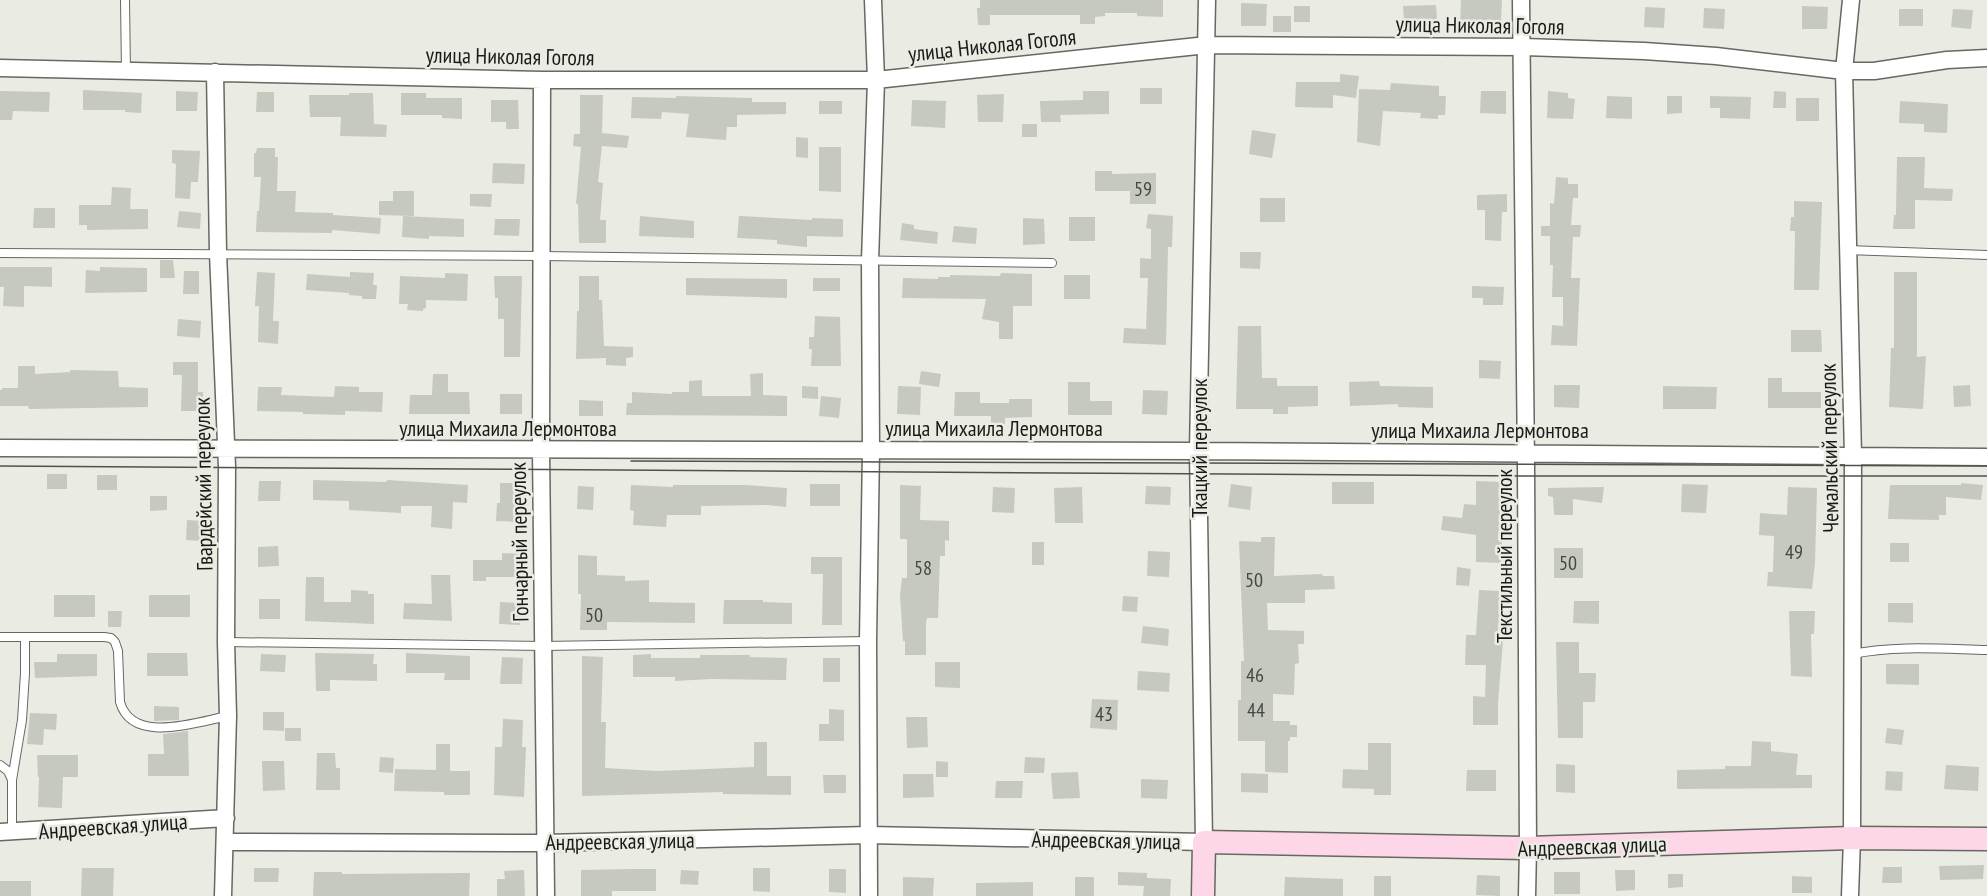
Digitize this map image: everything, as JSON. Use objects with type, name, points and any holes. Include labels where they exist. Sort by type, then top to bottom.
[{"type":"street","points":[[868,896],[870,261],[876,80],[873,0]]},
{"type":"street","name":"Ткацкий переулок","points":[[1203,896],[1198,451],[1207,0]]},
{"type":"street","name":"Текстильный переулок","points":[[1521,0],[1526,453],[1527,896]]},
{"type":"street","name":"Чемальский переулок","points":[[1850,896],[1853,456],[1844,72],[1851,0]]},
{"type":"street","name":"улица Николая Гоголя","points":[[0,68],[542,80],[876,80],[1207,45],[1521,47],[1644,51],[1716,56],[1844,72],[1874,71],[1947,60],[1987,58]]},
{"type":"street","name":"Гвардейский переулок","points":[[215,72],[218,253],[227,450],[228,716],[223,896]]},
{"type":"street","name":"Гончарный переулок","points":[[542,80],[541,450],[546,896]]},
{"type":"street","name":"улица Михаила Лермонтова","points":[[0,448],[1198,451],[1987,457]]},
{"type":"street","name":"Андреевская улица","points":[[6,832],[225,818]]},
{"type":"street","name":"Андреевская улица","points":[[225,842],[546,843],[868,835],[1528,848],[1852,838],[1987,839]]},
{"type":"lane","points":[[125,0],[126,72]]},
{"type":"lane","points":[[1847,250],[1987,255]]},
{"type":"lane","points":[[0,253],[541,256],[1052,263]]},
{"type":"lane","points":[[0,637],[111,638],[117,646],[122,711],[141,726],[149,728],[173,726],[228,716]]},
{"type":"lane","points":[[6,832],[22,720],[25,637]]},
{"type":"lane","points":[[226,642],[543,646],[868,641]]},
{"type":"lane","points":[[1852,654],[1889,650],[1987,650]]},
{"type":"lane","points":[[0,765],[8,771],[12,780]]},
{"type":"building","points":[[980,0],[1163,0],[1163,17],[1137,16],[1137,13],[1105,13],[1105,16],[1095,17],[1095,24],[1080,24],[1080,15],[990,15],[990,25],[978,25],[977,8],[980,8]]},
{"type":"building","points":[[1461,0],[1502,0],[1501,21],[1474,20],[1474,25],[1460,25]]},
{"type":"building","points":[[1241,3],[1267,4],[1266,26],[1241,26]]},
{"type":"building","points":[[1436,5],[1437,20],[1404,21],[1403,6]]},
{"type":"building","points":[[1294,6],[1310,6],[1310,22],[1294,22]]},
{"type":"building","points":[[1802,6],[1828,7],[1827,29],[1802,29]]},
{"type":"building","points":[[1645,7],[1665,8],[1664,28],[1644,27]]},
{"type":"building","points":[[1704,8],[1725,9],[1724,29],[1703,28]]},
{"type":"building","points":[[1899,9],[1923,9],[1923,26],[1899,26]]},
{"type":"building","points":[[1953,9],[1973,10],[1971,29],[1951,27]]},
{"type":"building","points":[[1273,16],[1291,16],[1291,32],[1273,32]]},
{"type":"building","points":[[1340,74],[1359,76],[1356,98],[1333,95],[1333,108],[1295,107],[1296,82],[1340,82]]},
{"type":"building","points":[[1391,83],[1439,86],[1439,96],[1446,96],[1445,115],[1438,115],[1438,119],[1420,118],[1421,113],[1383,111],[1380,146],[1357,142],[1359,89],[1390,90]]},
{"type":"building","points":[[1140,88],[1162,88],[1162,104],[1140,104]]},
{"type":"building","points":[[83,90],[142,93],[141,113],[125,112],[125,110],[83,110]]},
{"type":"building","points":[[0,91],[50,92],[49,112],[13,111],[12,120],[0,120]]},
{"type":"building","points":[[176,91],[198,92],[197,111],[176,111]]},
{"type":"building","points":[[1083,91],[1109,91],[1109,114],[1060,115],[1061,122],[1041,122],[1040,101],[1083,100]]},
{"type":"building","points":[[1481,91],[1506,91],[1506,114],[1480,113]]},
{"type":"building","points":[[1548,91],[1568,93],[1568,98],[1575,99],[1573,119],[1547,118]]},
{"type":"building","points":[[1774,91],[1786,92],[1786,108],[1773,108]]},
{"type":"building","points":[[257,92],[274,92],[274,112],[256,112]]},
{"type":"building","points":[[349,93],[373,93],[374,124],[387,125],[386,137],[340,136],[341,117],[310,117],[309,95],[349,95]]},
{"type":"building","points":[[401,93],[426,93],[426,98],[462,98],[462,119],[442,118],[442,115],[401,115]]},
{"type":"building","points":[[1004,94],[1003,122],[978,122],[977,95]]},
{"type":"building","points":[[580,95],[603,95],[602,133],[629,136],[627,148],[602,146],[598,182],[603,183],[600,220],[606,220],[606,243],[579,243],[578,204],[576,204],[581,147],[573,146],[574,134],[580,134]]},
{"type":"building","points":[[676,96],[752,98],[752,102],[786,102],[786,114],[737,115],[737,127],[727,127],[726,140],[686,137],[689,114],[662,112],[661,119],[631,118],[632,97],[676,98]]},
{"type":"building","points":[[1607,96],[1632,97],[1632,119],[1606,118]]},
{"type":"building","points":[[1667,96],[1682,96],[1682,113],[1667,114]]},
{"type":"building","points":[[1710,96],[1751,97],[1750,119],[1720,118],[1720,108],[1710,108]]},
{"type":"building","points":[[1796,98],[1819,98],[1819,121],[1796,121]]},
{"type":"building","points":[[491,100],[518,100],[519,129],[506,129],[506,122],[491,122]]},
{"type":"building","points":[[912,100],[946,101],[945,128],[911,126]]},
{"type":"building","points":[[819,101],[842,101],[842,114],[819,114]]},
{"type":"building","points":[[1900,101],[1948,104],[1947,133],[1924,132],[1924,124],[1899,123]]},
{"type":"building","points":[[1022,124],[1037,124],[1037,137],[1022,137]]},
{"type":"building","points":[[1252,130],[1276,134],[1272,158],[1249,154]]},
{"type":"building","points":[[796,137],[808,138],[808,158],[796,157]]},
{"type":"building","points":[[819,147],[841,147],[841,192],[819,191]]},
{"type":"building","points":[[257,148],[275,148],[275,157],[278,157],[277,191],[296,191],[295,212],[381,218],[380,234],[332,230],[332,233],[256,232],[261,177],[254,177],[254,153]]},
{"type":"building","points":[[172,150],[200,151],[198,182],[191,182],[190,199],[175,198],[176,164],[172,163]]},
{"type":"building","points":[[1897,157],[1925,157],[1924,188],[1953,189],[1952,201],[1915,200],[1915,229],[1893,229],[1894,215],[1896,215]]},
{"type":"building","points":[[493,163],[525,164],[524,184],[492,183]]},
{"type":"building","points":[[1095,171],[1112,171],[1112,174],[1156,173],[1156,204],[1130,204],[1130,191],[1095,191]]},
{"type":"building","points":[[1556,177],[1568,178],[1568,184],[1578,184],[1578,198],[1573,198],[1571,225],[1581,225],[1580,237],[1573,237],[1571,278],[1580,278],[1577,346],[1551,345],[1552,325],[1563,326],[1563,297],[1552,297],[1553,265],[1550,265],[1550,236],[1541,236],[1541,226],[1550,226],[1550,203],[1554,204]]},
{"type":"building","points":[[112,187],[131,188],[130,209],[148,209],[148,229],[87,230],[87,225],[79,225],[79,205],[111,205]]},
{"type":"building","points":[[393,191],[414,191],[414,216],[379,215],[379,201],[393,201]]},
{"type":"building","points":[[470,194],[492,194],[491,207],[470,206]]},
{"type":"building","points":[[1507,194],[1507,212],[1502,212],[1501,241],[1485,240],[1485,210],[1477,210],[1477,195]]},
{"type":"building","points":[[1260,198],[1285,198],[1285,222],[1260,222]]},
{"type":"building","points":[[1794,201],[1822,202],[1819,290],[1794,290],[1795,231],[1790,231],[1791,217],[1794,217]]},
{"type":"building","points":[[34,208],[55,208],[55,228],[33,228]]},
{"type":"building","points":[[179,211],[201,213],[200,229],[177,227]]},
{"type":"building","points":[[1148,214],[1173,216],[1172,247],[1168,247],[1166,345],[1123,343],[1124,328],[1146,329],[1148,278],[1140,278],[1140,258],[1151,259],[1151,229],[1146,228]]},
{"type":"building","points":[[403,216],[464,219],[464,237],[429,236],[429,239],[402,237]]},
{"type":"building","points":[[640,216],[694,221],[694,238],[639,236]]},
{"type":"building","points":[[739,216],[812,220],[812,218],[843,219],[843,237],[807,236],[807,247],[777,244],[777,240],[737,238]]},
{"type":"building","points":[[1069,217],[1095,217],[1095,241],[1069,241]]},
{"type":"building","points":[[1023,218],[1044,219],[1045,244],[1023,245]]},
{"type":"building","points":[[495,219],[520,219],[519,236],[494,235]]},
{"type":"building","points":[[902,223],[914,225],[914,229],[938,232],[937,244],[900,240]]},
{"type":"building","points":[[954,226],[977,228],[976,244],[952,242]]},
{"type":"building","points":[[1240,252],[1261,252],[1260,269],[1240,268]]},
{"type":"building","points":[[160,260],[173,260],[175,278],[160,278]]},
{"type":"building","points":[[0,267],[52,267],[52,287],[24,286],[24,307],[3,306],[4,287],[0,287]]},
{"type":"building","points":[[100,267],[147,268],[147,292],[85,293],[86,270],[100,271]]},
{"type":"building","points":[[184,271],[199,271],[199,294],[183,294]]},
{"type":"building","points":[[257,272],[275,273],[273,321],[279,321],[278,344],[258,342],[259,306],[255,306]]},
{"type":"building","points":[[350,272],[374,273],[373,285],[377,285],[376,299],[362,299],[362,296],[349,295],[349,293],[306,290],[307,274],[350,277]]},
{"type":"building","points":[[1894,272],[1917,272],[1917,357],[1926,356],[1923,409],[1889,407],[1891,348],[1894,348]]},
{"type":"building","points":[[445,273],[468,274],[467,301],[426,300],[426,308],[423,311],[407,310],[408,304],[399,304],[400,276],[445,278]]},
{"type":"building","points":[[1001,273],[1032,274],[1032,306],[1013,306],[1013,339],[999,339],[999,322],[982,319],[986,299],[902,298],[903,278],[938,279],[938,277],[950,277],[950,275],[1000,276]]},
{"type":"building","points":[[1064,275],[1090,275],[1090,299],[1064,299]]},
{"type":"building","points":[[494,276],[522,276],[520,357],[504,357],[504,319],[498,319],[498,298],[495,298]]},
{"type":"building","points":[[579,276],[599,276],[604,346],[633,347],[633,357],[626,358],[626,366],[606,365],[606,358],[576,359]]},
{"type":"building","points":[[686,278],[787,279],[787,298],[686,295]]},
{"type":"building","points":[[813,278],[840,278],[840,291],[813,291]]},
{"type":"building","points":[[1472,286],[1504,287],[1503,305],[1483,305],[1483,298],[1472,298]]},
{"type":"building","points":[[815,316],[840,317],[841,366],[811,366],[812,349],[809,349],[809,337],[814,337]]},
{"type":"building","points":[[178,319],[201,321],[200,338],[177,336]]},
{"type":"building","points":[[1238,326],[1261,326],[1262,378],[1277,378],[1277,386],[1318,386],[1318,406],[1288,407],[1288,414],[1273,414],[1273,409],[1236,409]]},
{"type":"building","points":[[1791,330],[1821,330],[1822,352],[1791,352]]},
{"type":"building","points":[[1479,360],[1501,361],[1500,379],[1479,378]]},
{"type":"building","points":[[173,362],[198,362],[198,392],[203,392],[203,411],[181,411],[182,375],[173,375]]},
{"type":"building","points":[[18,366],[35,366],[35,374],[70,372],[70,370],[118,371],[119,387],[148,388],[148,407],[29,409],[28,406],[0,406],[2,388],[18,388]]},
{"type":"building","points":[[921,371],[941,374],[939,387],[919,384]]},
{"type":"building","points":[[763,373],[763,395],[787,396],[787,416],[626,415],[627,403],[632,403],[632,392],[672,394],[672,392],[689,392],[689,381],[702,380],[702,396],[751,396],[750,374]]},
{"type":"building","points":[[433,374],[448,374],[448,392],[469,392],[470,414],[409,414],[410,395],[432,395]]},
{"type":"building","points":[[1768,378],[1782,378],[1782,392],[1821,392],[1821,408],[1768,408]]},
{"type":"building","points":[[1379,381],[1380,386],[1433,387],[1433,408],[1398,407],[1398,404],[1350,406],[1349,382]]},
{"type":"building","points":[[1068,382],[1090,382],[1090,401],[1112,401],[1112,415],[1068,415]]},
{"type":"building","points":[[1554,385],[1580,385],[1579,408],[1554,407]]},
{"type":"building","points":[[1970,385],[1971,406],[1954,407],[1953,386]]},
{"type":"building","points":[[335,386],[359,387],[359,392],[383,392],[382,412],[345,411],[345,415],[257,411],[258,387],[282,387],[281,395],[334,397]]},
{"type":"building","points":[[802,386],[818,387],[818,399],[802,398]]},
{"type":"building","points":[[898,386],[921,387],[920,415],[897,414]]},
{"type":"building","points":[[1663,386],[1717,387],[1716,409],[1663,409]]},
{"type":"building","points":[[1143,390],[1168,391],[1167,415],[1142,414]]},
{"type":"building","points":[[955,392],[980,392],[980,403],[1009,403],[1009,399],[1032,399],[1032,417],[1005,418],[1005,424],[991,424],[991,416],[954,416]]},
{"type":"building","points":[[500,394],[522,394],[522,414],[500,414]]},
{"type":"building","points":[[821,396],[841,398],[839,418],[819,416]]},
{"type":"building","points":[[579,400],[603,401],[603,416],[579,416]]},
{"type":"building","points":[[47,474],[67,474],[67,489],[47,489]]},
{"type":"building","points":[[97,475],[117,475],[117,490],[97,490]]},
{"type":"building","points":[[313,480],[386,482],[387,480],[468,485],[467,503],[453,502],[452,529],[431,527],[432,506],[401,506],[401,513],[349,510],[349,501],[313,500]]},
{"type":"building","points":[[259,481],[281,481],[280,501],[258,501]]},
{"type":"building","points":[[1476,481],[1502,482],[1498,540],[1502,541],[1501,563],[1476,562],[1476,535],[1441,530],[1443,516],[1462,518],[1464,504],[1476,505]]},
{"type":"building","points":[[1332,482],[1374,482],[1374,504],[1332,504]]},
{"type":"building","points":[[500,483],[520,483],[519,522],[496,521],[497,503],[500,503]]},
{"type":"building","points":[[1961,483],[1983,485],[1981,500],[1946,497],[1946,515],[1939,515],[1939,520],[1888,519],[1890,485],[1961,485]]},
{"type":"building","points":[[810,484],[840,484],[840,506],[810,506]]},
{"type":"building","points":[[1231,484],[1252,487],[1250,510],[1228,507]]},
{"type":"building","points":[[1682,484],[1708,485],[1706,513],[1681,512]]},
{"type":"building","points":[[631,485],[673,487],[673,485],[746,485],[787,488],[786,507],[701,506],[701,515],[667,515],[666,527],[633,525],[634,511],[630,510]]},
{"type":"building","points":[[900,485],[921,486],[920,520],[949,521],[949,541],[945,540],[945,556],[940,556],[938,618],[927,618],[926,622],[926,655],[905,655],[900,595],[902,578],[907,578],[907,539],[900,539]]},
{"type":"building","points":[[578,486],[594,487],[593,510],[577,509]]},
{"type":"building","points":[[1146,486],[1171,487],[1170,505],[1145,504]]},
{"type":"building","points":[[993,487],[1015,488],[1014,513],[992,512]]},
{"type":"building","points":[[1082,487],[1083,523],[1055,523],[1054,488]]},
{"type":"building","points":[[1604,487],[1602,503],[1573,499],[1573,515],[1554,515],[1553,497],[1548,496],[1548,488]]},
{"type":"building","points":[[1788,487],[1817,488],[1812,589],[1767,586],[1768,572],[1773,572],[1774,536],[1759,535],[1760,513],[1787,515]]},
{"type":"building","points":[[150,496],[167,496],[167,510],[150,511]]},
{"type":"building","points":[[187,520],[203,521],[202,541],[186,540]]},
{"type":"building","points":[[1261,537],[1275,537],[1274,576],[1322,574],[1323,576],[1334,576],[1335,589],[1305,590],[1305,603],[1267,603],[1268,630],[1304,631],[1304,644],[1298,644],[1299,663],[1295,664],[1294,695],[1273,694],[1273,721],[1290,721],[1290,725],[1297,725],[1297,737],[1290,737],[1288,741],[1288,773],[1265,772],[1265,741],[1238,741],[1238,700],[1241,700],[1241,661],[1244,661],[1239,541],[1261,542]]},
{"type":"building","points":[[1032,542],[1044,542],[1044,565],[1032,565]]},
{"type":"building","points":[[1890,543],[1909,543],[1909,562],[1890,562]]},
{"type":"building","points":[[278,546],[279,566],[258,567],[258,547]]},
{"type":"building","points":[[1554,548],[1583,548],[1583,578],[1554,578]]},
{"type":"building","points":[[1148,551],[1170,552],[1169,577],[1147,576]]},
{"type":"building","points":[[502,553],[523,554],[523,577],[486,577],[486,581],[473,581],[473,560],[502,560]]},
{"type":"building","points":[[578,555],[597,556],[597,575],[625,576],[625,581],[649,580],[649,602],[695,603],[695,623],[607,622],[607,630],[580,630],[581,594],[578,594]]},
{"type":"building","points":[[811,557],[842,557],[842,625],[822,625],[823,574],[811,574]]},
{"type":"building","points":[[1457,567],[1471,569],[1469,586],[1456,585]]},
{"type":"building","points":[[431,575],[450,575],[452,621],[403,619],[404,603],[432,604]]},
{"type":"building","points":[[306,577],[324,577],[324,602],[351,602],[351,590],[368,591],[368,594],[374,594],[374,624],[305,621]]},
{"type":"building","points":[[1479,590],[1501,591],[1497,641],[1503,641],[1498,725],[1473,725],[1473,696],[1485,697],[1486,665],[1465,665],[1466,635],[1476,635]]},
{"type":"building","points":[[54,595],[95,595],[95,617],[54,617]]},
{"type":"building","points":[[149,595],[190,595],[190,617],[149,617]]},
{"type":"building","points":[[1123,596],[1138,597],[1137,612],[1122,611]]},
{"type":"building","points":[[259,599],[280,599],[280,619],[259,619]]},
{"type":"building","points":[[724,600],[792,603],[792,624],[723,624]]},
{"type":"building","points":[[1574,601],[1599,601],[1599,624],[1573,623]]},
{"type":"building","points":[[500,602],[521,603],[520,625],[499,624]]},
{"type":"building","points":[[1888,603],[1913,603],[1913,623],[1888,622]]},
{"type":"building","points":[[108,611],[122,611],[121,627],[108,627]]},
{"type":"building","points":[[1789,611],[1815,611],[1814,634],[1811,634],[1812,677],[1791,676]]},
{"type":"building","points":[[1143,626],[1169,629],[1168,646],[1141,643]]},
{"type":"building","points":[[1556,642],[1579,642],[1579,673],[1596,673],[1595,702],[1583,702],[1583,738],[1558,738]]},
{"type":"building","points":[[147,653],[187,653],[188,676],[147,676]]},
{"type":"building","points":[[315,653],[374,654],[373,664],[377,664],[377,681],[330,680],[330,691],[316,691]]},
{"type":"building","points":[[406,653],[470,656],[470,680],[444,680],[445,673],[406,673]]},
{"type":"building","points":[[57,654],[97,654],[97,676],[35,678],[34,662],[57,662]]},
{"type":"building","points":[[261,654],[286,655],[285,672],[260,671]]},
{"type":"building","points":[[651,654],[651,658],[750,655],[750,657],[787,658],[786,680],[675,681],[675,677],[633,677],[633,655]]},
{"type":"building","points":[[582,656],[603,657],[601,722],[606,722],[605,768],[657,771],[754,767],[754,742],[767,742],[767,776],[791,776],[791,795],[723,794],[723,792],[582,796]]},
{"type":"building","points":[[502,657],[523,658],[522,684],[500,684]]},
{"type":"building","points":[[823,658],[840,658],[840,682],[823,682]]},
{"type":"building","points":[[935,662],[960,662],[960,688],[935,687]]},
{"type":"building","points":[[1886,664],[1919,664],[1919,685],[1886,684]]},
{"type":"building","points":[[1138,671],[1170,673],[1169,692],[1137,690]]},
{"type":"building","points":[[1092,699],[1118,700],[1117,730],[1090,728]]},
{"type":"building","points":[[154,706],[179,707],[179,720],[154,721]]},
{"type":"building","points":[[829,709],[844,710],[844,741],[819,741],[819,724],[829,724]]},
{"type":"building","points":[[263,712],[284,712],[284,731],[263,730]]},
{"type":"building","points":[[30,713],[57,714],[56,730],[44,729],[43,745],[27,744]]},
{"type":"building","points":[[906,717],[927,717],[928,747],[907,748]]},
{"type":"building","points":[[503,719],[523,720],[522,747],[526,747],[524,797],[494,795],[495,747],[502,747]]},
{"type":"building","points":[[285,728],[301,728],[301,741],[285,741]]},
{"type":"building","points":[[1887,728],[1904,730],[1902,745],[1885,743]]},
{"type":"building","points":[[188,731],[189,776],[148,776],[148,754],[164,754],[163,734]]},
{"type":"building","points":[[1752,741],[1771,742],[1771,751],[1798,754],[1796,775],[1812,775],[1812,788],[1677,789],[1677,770],[1751,766]]},
{"type":"building","points":[[1368,743],[1391,743],[1391,795],[1374,795],[1374,789],[1342,788],[1343,769],[1368,770]]},
{"type":"building","points":[[436,744],[450,744],[450,771],[470,771],[470,795],[394,791],[395,769],[436,770]]},
{"type":"building","points":[[317,753],[335,753],[336,768],[340,768],[340,790],[316,790]]},
{"type":"building","points":[[37,755],[78,755],[78,777],[63,777],[62,808],[38,807]]},
{"type":"building","points":[[380,757],[394,758],[393,773],[379,772]]},
{"type":"building","points":[[1025,757],[1045,758],[1044,773],[1024,773]]},
{"type":"building","points":[[262,761],[284,761],[285,790],[263,791]]},
{"type":"building","points":[[936,761],[948,762],[948,777],[936,777]]},
{"type":"building","points":[[1556,764],[1575,765],[1575,793],[1556,792]]},
{"type":"building","points":[[1946,765],[1979,767],[1978,791],[1944,789]]},
{"type":"building","points":[[1467,770],[1496,770],[1496,791],[1466,791]]},
{"type":"building","points":[[1886,771],[1903,772],[1902,791],[1885,790]]},
{"type":"building","points":[[1078,772],[1080,798],[1053,799],[1051,773]]},
{"type":"building","points":[[1241,773],[1268,774],[1268,793],[1241,792]]},
{"type":"building","points":[[903,774],[933,774],[934,797],[903,798]]},
{"type":"building","points":[[823,775],[846,775],[846,793],[824,793]]},
{"type":"building","points":[[1141,779],[1168,780],[1167,799],[1141,798]]},
{"type":"building","points":[[996,781],[1023,781],[1022,798],[995,798]]},
{"type":"building","points":[[1984,865],[1983,879],[1940,880],[1939,866]]},
{"type":"building","points":[[1883,867],[1902,867],[1902,883],[1882,883]]},
{"type":"building","points":[[82,868],[114,868],[113,896],[81,896]]},
{"type":"building","points":[[254,868],[279,868],[278,882],[254,882]]},
{"type":"building","points":[[753,868],[770,868],[770,892],[753,891]]},
{"type":"building","points":[[656,869],[656,891],[612,891],[612,896],[581,896],[581,870]]},
{"type":"building","points":[[829,869],[846,869],[846,893],[829,892]]},
{"type":"building","points":[[524,870],[525,896],[497,896],[497,879],[505,879],[504,871]]},
{"type":"building","points":[[681,870],[699,871],[698,885],[680,884]]},
{"type":"building","points":[[1615,870],[1635,870],[1635,890],[1616,891]]},
{"type":"building","points":[[314,872],[342,872],[342,874],[470,873],[469,896],[313,896]]},
{"type":"building","points":[[1118,872],[1147,873],[1147,878],[1171,879],[1170,896],[1143,896],[1144,886],[1118,885]]},
{"type":"building","points":[[1554,872],[1580,872],[1580,894],[1554,894]]},
{"type":"building","points":[[1668,874],[1683,874],[1683,887],[1668,888]]},
{"type":"building","points":[[1477,875],[1500,876],[1500,896],[1476,895]]},
{"type":"building","points":[[1374,876],[1391,876],[1391,896],[1374,896]]},
{"type":"building","points":[[1792,876],[1812,877],[1812,893],[1792,893]]},
{"type":"building","points":[[903,877],[934,878],[933,896],[903,896]]},
{"type":"building","points":[[1075,877],[1094,877],[1094,896],[1075,896]]},
{"type":"building","points":[[1285,877],[1343,879],[1343,896],[1284,896]]},
{"type":"building","points":[[0,881],[31,881],[31,896],[0,896]]},
{"type":"building","points":[[1033,882],[1033,896],[976,896],[976,883]]},
{"type":"tram line","points":[[631,461],[1987,466]]},
{"type":"tram line","points":[[0,466],[1526,476],[1987,476]]}]
